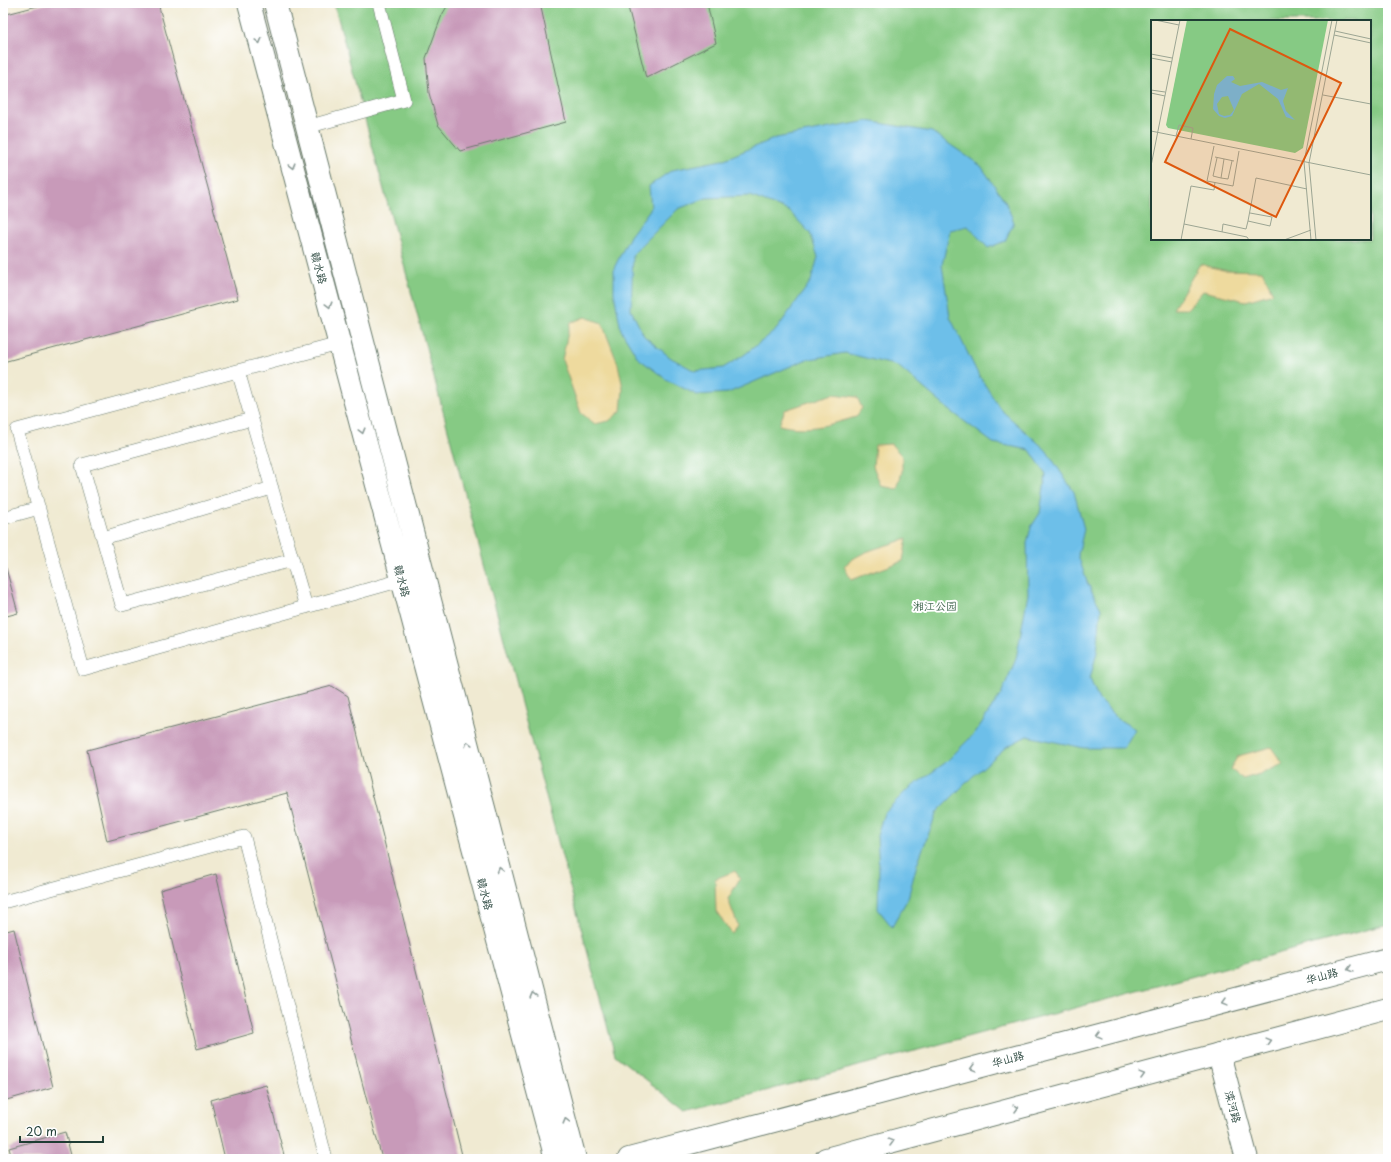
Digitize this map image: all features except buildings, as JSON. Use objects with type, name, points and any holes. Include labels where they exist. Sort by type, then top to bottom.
[{"type":"main road","name":"赣水路","points":[[249,3],[556,1159]]},
{"type":"main road","name":"赣水路","points":[[275,3],[575,1159]]},
{"type":"main road","name":"华山路","points":[[628,1159],[1388,959]]},
{"type":"main road","points":[[826,1159],[1388,1009]]},
{"type":"main road","name":"滦河路","points":[[1219,1054],[1247,1159]]},
{"type":"lane","points":[[308,127],[404,100],[379,3]]},
{"type":"lane","points":[[339,344],[17,430],[83,669],[402,580]]},
{"type":"lane","points":[[238,371],[306,607]]},
{"type":"lane","points":[[252,419],[82,465],[122,605],[292,560]]},
{"type":"lane","points":[[103,538],[272,488]]},
{"type":"lane","points":[[3,518],[39,508]]},
{"type":"lane","points":[[3,902],[244,838],[326,1159]]},
{"type":"green space","name":"湘江公园","points":[[334,3],[1388,3],[1388,924],[687,1112],[615,1055]]},
{"type":"sand","points":[[1200,264],[1223,270],[1262,271],[1273,293],[1246,301],[1203,291],[1187,309],[1173,309]]},
{"type":"sand","points":[[585,317],[602,323],[618,364],[623,388],[621,411],[609,421],[595,424],[581,413],[562,360],[570,323]]},
{"type":"sand","points":[[833,394],[857,397],[862,408],[856,417],[809,428],[779,425],[785,410]]},
{"type":"sand","points":[[891,444],[902,456],[902,472],[897,489],[881,486],[873,466],[875,445]]},
{"type":"sand","points":[[907,538],[903,561],[851,580],[844,566],[852,560],[859,555]]},
{"type":"sand","points":[[1271,747],[1283,764],[1263,773],[1243,779],[1230,769],[1238,756]]},
{"type":"sand","points":[[735,871],[740,878],[728,899],[738,926],[732,934],[716,911],[715,879]]},
{"type":"water","points":[[868,121],[932,132],[981,166],[1005,201],[1014,222],[1005,241],[988,248],[968,226],[950,230],[942,265],[950,317],[978,374],[1001,410],[1046,450],[1074,492],[1084,529],[1078,555],[1087,582],[1101,609],[1097,652],[1090,679],[1099,700],[1118,719],[1135,729],[1124,748],[1084,748],[1027,736],[1006,747],[972,777],[937,812],[917,864],[908,898],[892,927],[878,909],[879,870],[877,835],[884,813],[907,790],[945,763],[975,733],[1001,694],[1016,659],[1028,594],[1027,543],[1031,527],[1040,513],[1046,474],[1030,450],[993,443],[947,408],[898,366],[845,353],[805,360],[728,393],[697,395],[667,380],[638,358],[621,330],[614,293],[614,268],[630,236],[651,208],[649,186],[672,170],[722,160],[776,138]],"holes":[[[750,196],[789,211],[810,233],[818,257],[811,281],[776,330],[744,355],[723,368],[695,371],[671,358],[644,336],[631,310],[633,254],[678,209],[706,198]]]}]
